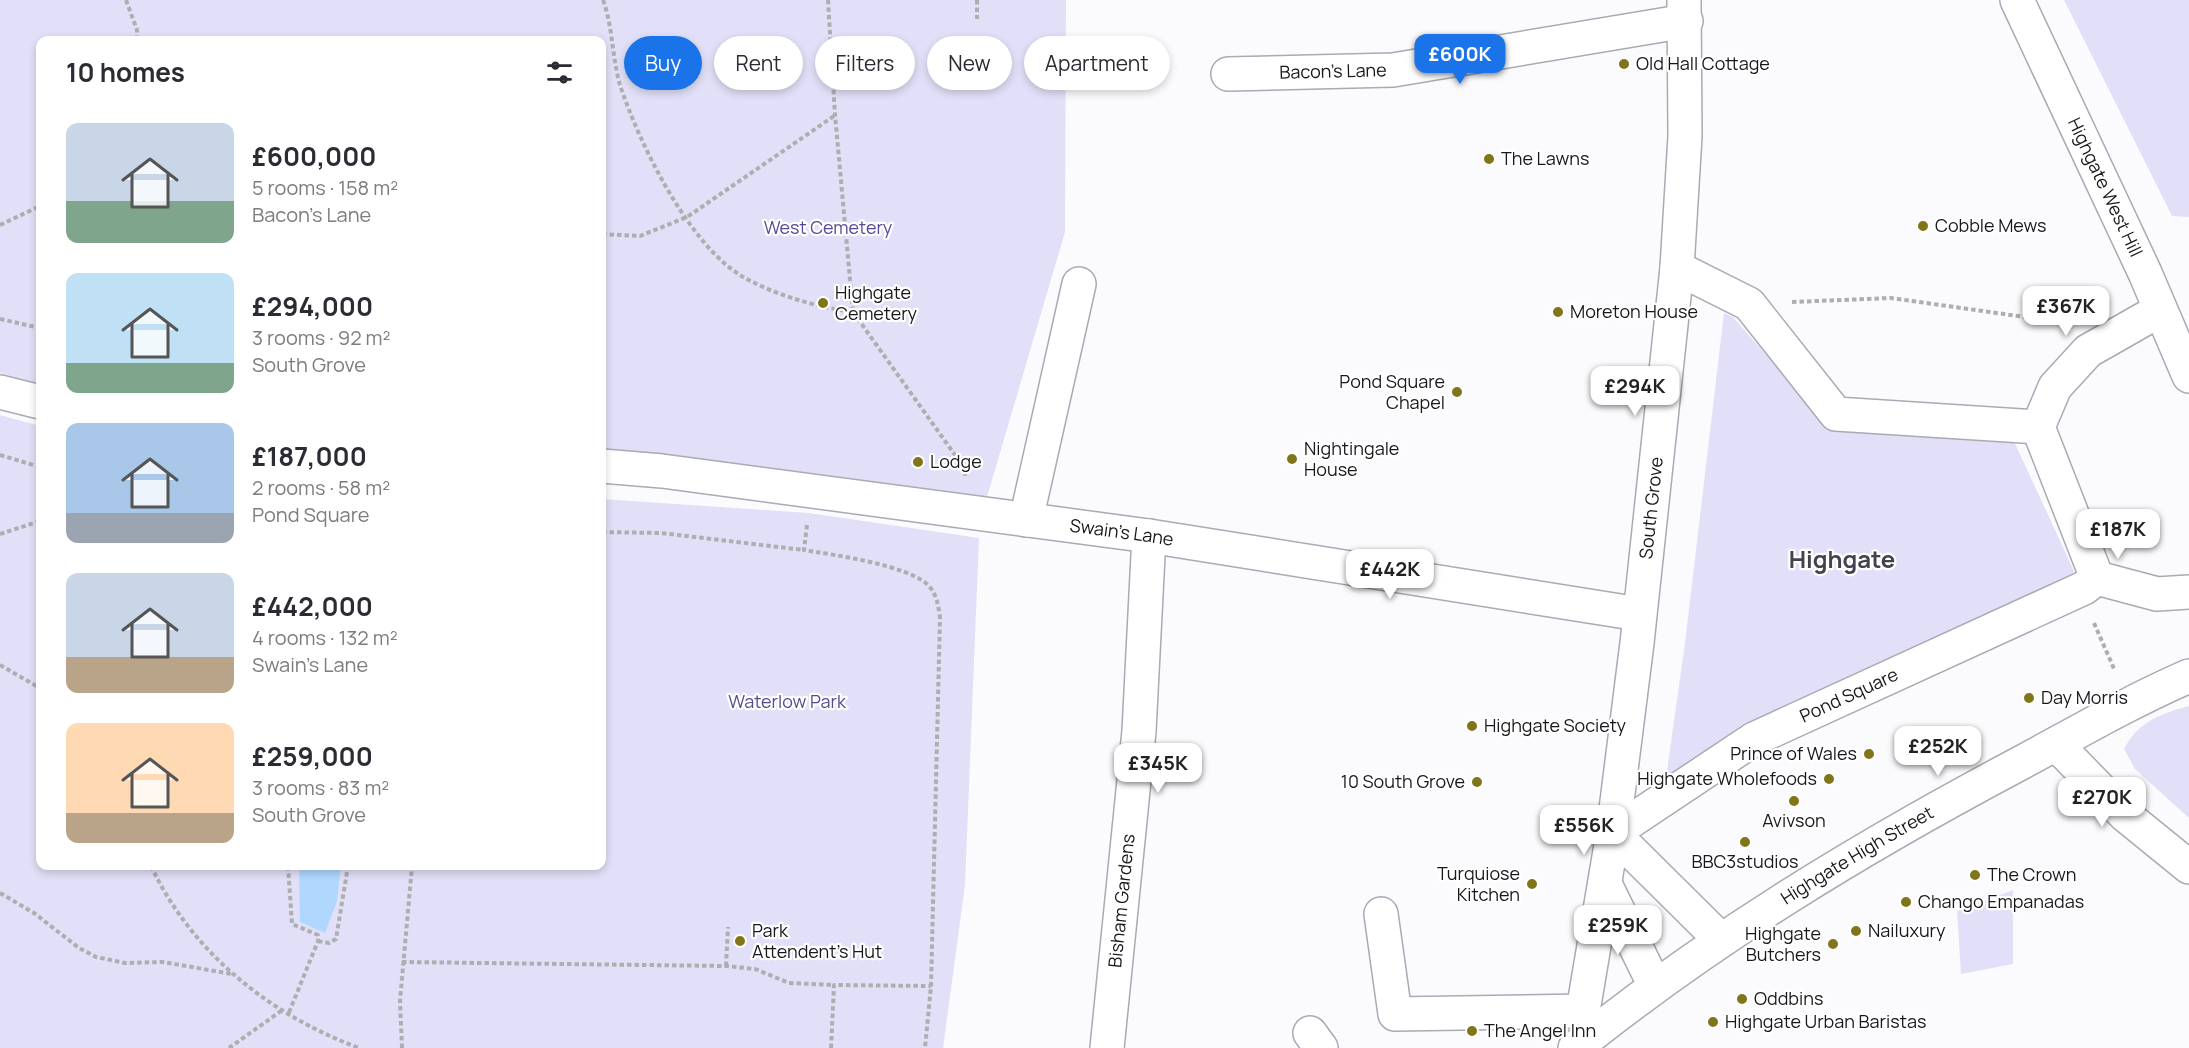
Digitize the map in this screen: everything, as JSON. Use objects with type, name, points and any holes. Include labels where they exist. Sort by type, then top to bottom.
[{"type":"street","name":"Highgate West Hill","points":[[2017,0],[2189,376]]},
{"type":"street","name":"Bacon's Lane","points":[[1228,74],[1393,70],[1685,10]]},
{"type":"street","name":"South Grove","points":[[1584,1031],[1613,834],[1677,268],[1685,136],[1685,10]]},
{"type":"street","points":[[1677,268],[1749,304],[1836,414],[2038,427]]},
{"type":"street","points":[[1026,520],[1079,284]]},
{"type":"street","points":[[2160,310],[2088,351],[2055,387],[2038,427],[2097,578],[2157,594],[2189,592]]},
{"type":"street","points":[[0,392],[36,401]]},
{"type":"street","name":"Swain's Lane","points":[[606,466],[662,471],[967,514],[1149,536],[1639,614]]},
{"type":"street","name":"Bisham Gardens","points":[[1107,1048],[1139,731],[1149,536]]},
{"type":"street","name":"Pond Square","points":[[1613,834],[1754,739],[2084,588],[2097,578]]},
{"type":"street","name":"Highgate High Street","points":[[1584,1031],[1848,857],[1907,822],[2056,744],[2128,702],[2189,676]]},
{"type":"street","points":[[2056,744],[2125,815],[2189,867]]},
{"type":"street","points":[[1613,834],[1721,940]]},
{"type":"street","points":[[1606,886],[1654,986]]},
{"type":"street","points":[[1381,914],[1395,1014],[1584,1031]]},
{"type":"path","points":[[126,0],[137,36]]},
{"type":"path","points":[[603,0],[620,83],[645,149],[711,252],[744,278],[817,307],[853,312]]},
{"type":"path","points":[[828,0],[835,115],[853,312],[965,469],[967,514]]},
{"type":"path","points":[[977,0],[977,19]]},
{"type":"path","points":[[606,234],[640,236],[687,217],[835,115]]},
{"type":"path","points":[[0,225],[36,208]]},
{"type":"path","points":[[1749,304],[1891,298],[2072,324]]},
{"type":"path","points":[[0,319],[36,327]]},
{"type":"path","points":[[0,454],[36,465]]},
{"type":"path","points":[[0,534],[36,522]]},
{"type":"path","points":[[804,550],[808,522]]},
{"type":"path","points":[[606,532],[661,533],[804,550],[868,562],[912,575],[928,586],[937,600],[940,617],[931,986],[925,1048]]},
{"type":"path","points":[[2091,616],[2118,677]]},
{"type":"path","points":[[0,665],[36,686]]},
{"type":"path","points":[[153,870],[167,898],[185,923],[233,975],[281,1011],[311,1028],[359,1048]]},
{"type":"path","points":[[288,870],[292,924],[318,935],[318,941],[288,1015]]},
{"type":"path","points":[[318,941],[329,944],[336,939],[347,870]]},
{"type":"path","points":[[402,1048],[400,1001],[402,962],[412,870]]},
{"type":"path","points":[[0,892],[34,913],[79,948],[96,957],[125,963],[163,962],[233,975]]},
{"type":"path","points":[[726,966],[728,927]]},
{"type":"path","points":[[402,962],[726,966],[755,969],[789,983],[931,986]]},
{"type":"path","points":[[831,1048],[834,985]]},
{"type":"path","points":[[229,1048],[281,1011]]},
{"type":"green space","name":"Highgate Cemetery","points":[[0,0],[1066,0],[1066,36],[1024,36],[1024,90],[1066,90],[1065,232],[987,497],[606,455],[606,36],[36,36],[36,383],[0,373]]},
{"type":"green space","points":[[2064,0],[2189,0],[2189,217],[2172,216]]},
{"type":"green space","points":[[1724,313],[1733,317],[1830,428],[2012,437],[2074,571],[2071,582],[1741,726],[1666,778],[1685,643]]},
{"type":"green space","name":"Waterlow Park","points":[[0,415],[36,425],[36,870],[606,870],[606,499],[809,513],[979,538],[965,885],[943,1048],[0,1048]]},
{"type":"green space","points":[[2189,706],[2189,818],[2135,769],[2124,749],[2136,732],[2151,720]]},
{"type":"green space","points":[[2013,890],[2013,964],[1961,974],[1957,911]]},
{"type":"water","points":[[299,870],[341,870],[337,901],[325,933],[300,922]]},
{"type":"place","name":"Old Hall Cottage","points":[[1624,64]]},
{"type":"place","name":"The Lawns","points":[[1489,159]]},
{"type":"place","name":"Cobble Mews","points":[[1923,226]]},
{"type":"place","name":"Highgate Cemetery","points":[[823,303]]},
{"type":"place","name":"Moreton House","points":[[1558,312]]},
{"type":"place","name":"Pond Square Chapel","points":[[1457,392]]},
{"type":"place","name":"Nightingale House","points":[[1292,459]]},
{"type":"place","name":"Lodge","points":[[918,462]]},
{"type":"place","name":"Day Morris","points":[[2029,698]]},
{"type":"place","name":"Highgate Society","points":[[1472,726]]},
{"type":"place","name":"Prince of Wales","points":[[1869,754]]},
{"type":"place","name":"Highgate Wholefoods","points":[[1829,779]]},
{"type":"place","name":"10 South Grove","points":[[1477,782]]},
{"type":"place","name":"Avivson","points":[[1794,801]]},
{"type":"place","name":"BBC3studios","points":[[1745,842]]},
{"type":"place","name":"The Crown","points":[[1975,875]]},
{"type":"place","name":"Turquiose Kitchen","points":[[1532,884]]},
{"type":"place","name":"Chango Empanadas","points":[[1906,902]]},
{"type":"place","name":"Nailuxury","points":[[1856,931]]},
{"type":"place","name":"Park Attendent's Hut","points":[[740,941]]},
{"type":"place","name":"Highgate Butchers","points":[[1833,944]]},
{"type":"place","name":"Oddbins","points":[[1742,999]]},
{"type":"place","name":"Highgate Urban Baristas","points":[[1713,1022]]},
{"type":"place","name":"The Angel Inn","points":[[1472,1031]]},
{"type":"district","name":"Highgate","points":[[1842,560]]},
{"type":"park label","name":"West Cemetery","points":[[828,228]]}]
